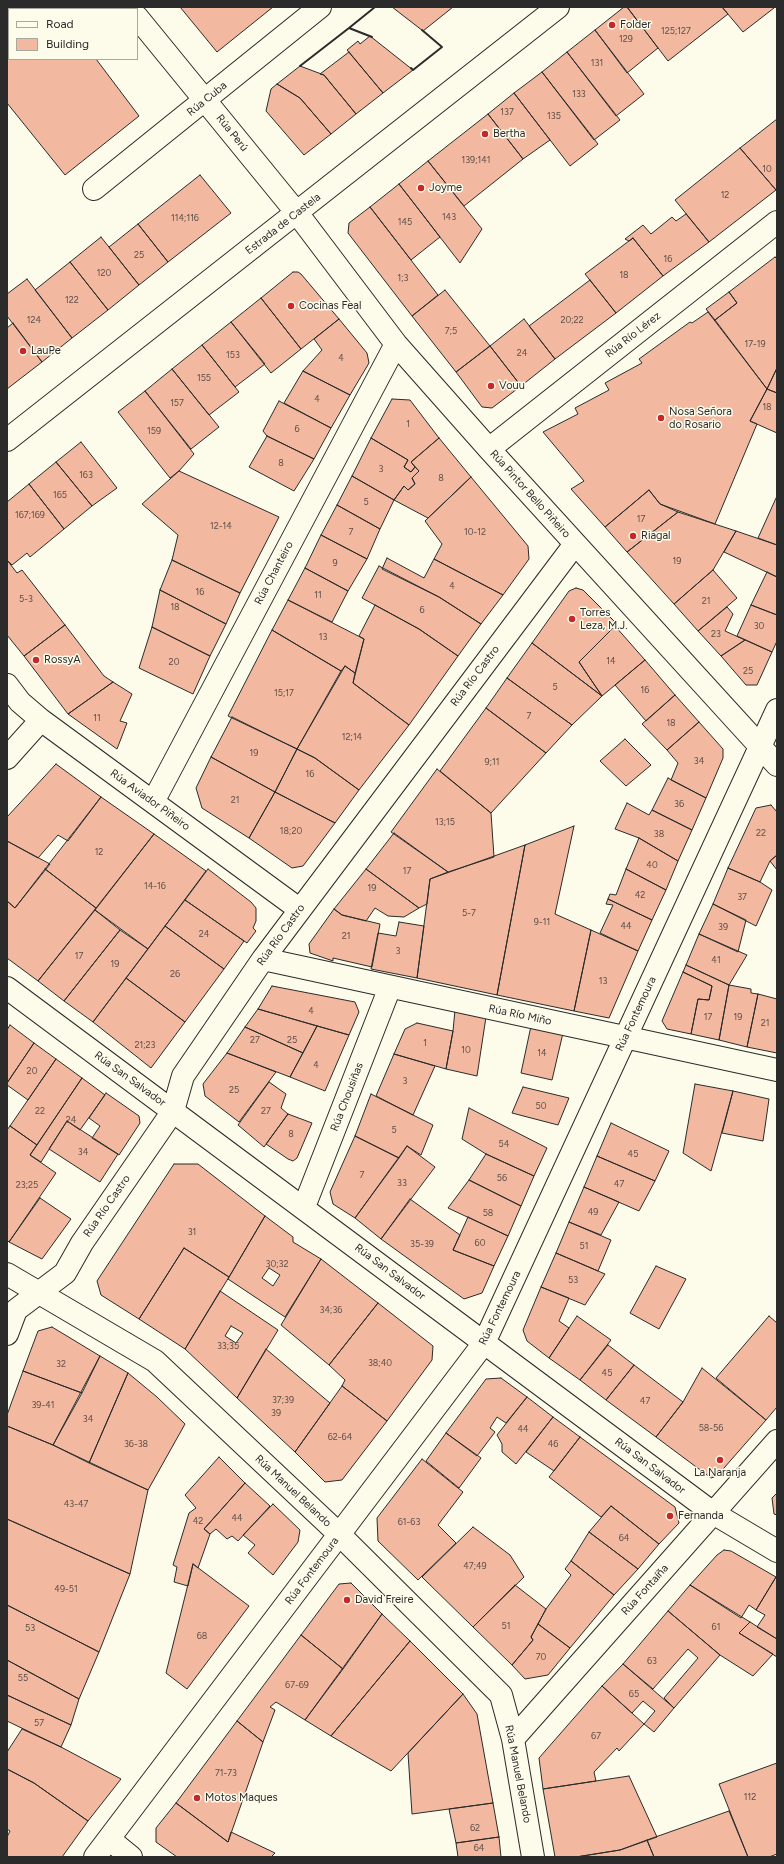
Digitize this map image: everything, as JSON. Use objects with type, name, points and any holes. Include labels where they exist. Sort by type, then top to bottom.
[{"type":"street","name":"Rúa Cuba","points":[[94,189],[320,7]]},
{"type":"street","name":"Estrada de Castela","points":[[7,440],[558,7]]},
{"type":"street","name":"Rúa Perú","points":[[138,18],[297,213]]},
{"type":"street","name":"Rúa Pintor Bello Piñeiro","points":[[297,213],[396,344],[575,544],[777,764]]},
{"type":"street","name":"Rúa Río Lérez","points":[[489,449],[777,222]]},
{"type":"street","name":"Rúa Chanteiro","points":[[153,802],[396,344]]},
{"type":"street","name":"Rúa Río Castro","points":[[7,1334],[16,1310],[66,1273],[82,1243],[173,1111],[183,1076],[263,959],[299,909],[575,544]]},
{"type":"street","name":"Rúa Aviador Piñeiro","points":[[7,685],[20,702],[41,720],[299,909]]},
{"type":"street","name":"Rúa Fontemoura","points":[[95,1857],[484,1343],[777,710]]},
{"type":"street","points":[[7,758],[41,720]]},
{"type":"street","name":"Rúa Río Miño","points":[[263,959],[777,1070]]},
{"type":"street","name":"Rúa Chousiñas","points":[[304,1207],[390,987]]},
{"type":"street","name":"Rúa San Salvador","points":[[7,988],[304,1207],[484,1343],[714,1513],[777,1551]]},
{"type":"street","name":"Rúa Manuel Belando","points":[[7,1274],[155,1361],[340,1535],[501,1695],[513,1739],[533,1857]]},
{"type":"street","name":"Rúa Fontaíña","points":[[513,1739],[777,1441]]},
{"type":"street","points":[[108,1839],[131,1857]]},
{"type":"building","points":[[7,7],[56,7],[57,8],[8,8],[8,60],[97,60],[139,116],[65,175],[7,103]]},
{"type":"building","points":[[180,7],[273,7],[217,52]]},
{"type":"building","points":[[392,7],[453,7],[423,31]]},
{"type":"building","points":[[624,7],[627,7],[658,48],[627,73],[595,30]]},
{"type":"building","points":[[627,7],[722,7],[728,14],[668,61]]},
{"type":"building","points":[[722,7],[773,7],[774,8],[743,32]]},
{"type":"building","points":[[595,30],[644,94],[616,116],[567,52]]},
{"type":"building","points":[[370,36],[413,70],[383,93],[347,50],[358,41],[360,44]]},
{"type":"building","points":[[349,52],[383,93],[356,114],[324,75],[320,74]]},
{"type":"building","points":[[567,52],[620,120],[594,140],[542,72]]},
{"type":"building","points":[[300,66],[324,75],[356,114],[331,134],[300,98],[277,84]]},
{"type":"building","points":[[542,72],[598,144],[570,166],[514,93]]},
{"type":"building","points":[[277,84],[300,98],[331,134],[304,155],[266,111],[271,89]]},
{"type":"building","points":[[514,93],[550,140],[523,159],[488,114]]},
{"type":"building","points":[[488,114],[523,159],[464,206],[428,161]]},
{"type":"building","points":[[777,119],[777,189],[776,190],[740,148]]},
{"type":"building","points":[[740,148],[776,190],[709,242],[675,200]]},
{"type":"building","points":[[428,161],[482,229],[460,263],[399,184]]},
{"type":"building","points":[[200,175],[231,213],[168,262],[138,224]]},
{"type":"building","points":[[399,184],[440,237],[411,260],[370,207]]},
{"type":"building","points":[[370,207],[438,295],[412,316],[348,233],[349,223]]},
{"type":"building","points":[[686,214],[709,242],[663,276],[633,238],[629,241],[625,239],[643,225],[651,234],[672,217],[676,221]]},
{"type":"building","points":[[138,224],[168,262],[139,285],[109,247]]},
{"type":"building","points":[[101,237],[139,285],[108,310],[70,262]]},
{"type":"building","points":[[633,238],[663,276],[616,313],[585,274]]},
{"type":"building","points":[[775,257],[777,259],[777,368],[767,389],[715,320],[737,303],[729,292]]},
{"type":"building","points":[[70,262],[108,310],[72,338],[35,290]]},
{"type":"building","points":[[293,272],[298,272],[301,274],[339,319],[301,349],[261,298]]},
{"type":"building","points":[[27,279],[72,338],[42,362],[7,316],[7,294]]},
{"type":"building","points":[[590,280],[616,313],[555,359],[529,326]]},
{"type":"building","points":[[445,290],[490,346],[456,372],[412,316]]},
{"type":"building","points":[[729,292],[737,303],[715,320],[706,309]]},
{"type":"building","points":[[261,298],[301,349],[271,373],[231,322]]},
{"type":"building","name":"Nosa Señora do Rosario","points":[[708,312],[767,389],[750,421],[757,424],[715,524],[660,504],[649,490],[605,527],[571,489],[584,481],[543,432],[578,414],[575,408],[609,390],[605,383],[642,363],[639,359],[690,322],[692,323]]},
{"type":"building","points":[[339,319],[367,353],[369,363],[350,395],[303,371],[322,350],[314,339]]},
{"type":"building","points":[[524,319],[555,359],[521,386],[490,346]]},
{"type":"building","points":[[231,322],[265,364],[235,387],[202,345]]},
{"type":"building","points":[[13,323],[42,362],[7,389],[7,328]]},
{"type":"building","points":[[202,345],[239,392],[209,415],[172,369]]},
{"type":"building","points":[[490,346],[521,386],[492,408],[482,407],[456,372]]},
{"type":"building","points":[[777,368],[777,393],[767,389]]},
{"type":"building","points":[[172,369],[219,427],[191,449],[145,391]]},
{"type":"building","points":[[303,371],[350,395],[331,428],[284,403]]},
{"type":"building","points":[[767,389],[777,393],[777,433],[750,421]]},
{"type":"building","points":[[145,391],[194,454],[179,471],[170,478],[118,412]]},
{"type":"building","points":[[392,399],[410,400],[439,438],[411,462],[415,467],[411,472],[404,467],[408,460],[371,438]]},
{"type":"building","points":[[279,401],[331,428],[314,459],[267,436],[263,431]]},
{"type":"building","points":[[267,436],[314,459],[294,491],[249,467]]},
{"type":"building","points":[[371,438],[408,460],[404,467],[411,472],[415,467],[419,471],[412,478],[415,484],[408,490],[404,486],[394,500],[352,476]]},
{"type":"building","points":[[439,438],[471,477],[428,518],[394,500],[404,486],[408,490],[415,484],[412,478],[419,471],[411,462]]},
{"type":"building","points":[[81,442],[117,488],[92,506],[56,462]]},
{"type":"building","points":[[56,462],[92,506],[64,529],[29,484]]},
{"type":"building","points":[[179,471],[279,517],[240,593],[172,560],[178,535],[142,504]]},
{"type":"building","points":[[352,476],[394,500],[380,529],[337,505]]},
{"type":"building","points":[[471,477],[528,546],[529,559],[503,595],[434,559],[442,544],[425,521]]},
{"type":"building","points":[[29,484],[64,529],[30,557],[27,553],[12,565],[7,560],[7,502]]},
{"type":"building","points":[[649,490],[660,504],[678,512],[627,552],[605,527]]},
{"type":"building","points":[[777,496],[777,545],[758,538]]},
{"type":"building","points":[[337,505],[380,529],[367,559],[321,535]]},
{"type":"building","points":[[678,512],[736,531],[713,570],[674,604],[627,552]]},
{"type":"building","points":[[736,531],[777,545],[777,577],[724,552]]},
{"type":"building","points":[[321,535],[367,559],[348,591],[305,568]]},
{"type":"building","points":[[387,558],[424,578],[434,559],[503,595],[481,624],[439,597],[382,569]]},
{"type":"building","points":[[7,560],[17,573],[22,570],[65,625],[24,656],[7,635]]},
{"type":"building","points":[[172,560],[240,593],[226,624],[160,590]]},
{"type":"building","points":[[379,566],[439,597],[481,624],[458,656],[419,629],[362,598]]},
{"type":"building","points":[[305,568],[348,591],[332,622],[288,600]]},
{"type":"building","points":[[713,570],[737,598],[698,631],[674,604]]},
{"type":"building","points":[[767,572],[777,577],[777,615],[751,605]]},
{"type":"building","points":[[576,588],[583,590],[617,624],[579,662],[602,696],[532,643],[569,591]]},
{"type":"building","points":[[160,590],[226,624],[210,656],[152,627]]},
{"type":"building","points":[[288,600],[364,639],[355,673],[345,666],[341,671],[272,630]]},
{"type":"building","points":[[375,605],[419,629],[458,656],[409,725],[353,683],[364,639],[359,636]]},
{"type":"building","points":[[751,605],[777,615],[777,641],[772,652],[737,636]]},
{"type":"building","points":[[727,607],[733,614],[725,631],[745,640],[721,656],[698,631]]},
{"type":"building","points":[[65,625],[104,676],[113,682],[68,714],[24,656]]},
{"type":"building","points":[[615,626],[645,660],[602,696],[579,662]]},
{"type":"building","points":[[152,627],[210,656],[193,694],[139,668]]},
{"type":"building","points":[[272,630],[341,671],[297,749],[228,716]]},
{"type":"building","points":[[745,640],[772,652],[757,685],[746,685],[721,656]]},
{"type":"building","points":[[532,643],[602,696],[572,725],[507,678]]},
{"type":"building","points":[[645,660],[675,695],[646,721],[615,685]]},
{"type":"building","points":[[345,666],[355,673],[353,683],[409,725],[359,790],[315,758],[297,749]]},
{"type":"building","points":[[507,678],[572,725],[546,753],[486,708]]},
{"type":"building","points":[[113,682],[132,694],[120,721],[127,723],[117,749],[68,714]]},
{"type":"building","points":[[675,695],[699,722],[667,750],[642,724]]},
{"type":"building","points":[[486,708],[546,753],[491,813],[440,771]]},
{"type":"building","points":[[232,717],[297,749],[275,792],[211,757]]},
{"type":"building","points":[[699,722],[723,749],[723,758],[706,798],[671,780],[678,763],[667,750]]},
{"type":"building","points":[[625,739],[651,765],[626,786],[600,761]]},
{"type":"building","points":[[297,749],[315,758],[359,790],[335,823],[275,792]]},
{"type":"building","points":[[211,757],[275,792],[249,838],[202,808],[196,788]]},
{"type":"building","points":[[56,764],[101,797],[68,841],[58,835],[38,858],[7,841],[7,817]]},
{"type":"building","points":[[437,769],[491,813],[494,857],[448,872],[391,832]]},
{"type":"building","points":[[668,778],[706,798],[692,830],[652,810]]},
{"type":"building","points":[[275,792],[335,823],[303,866],[292,868],[249,838]]},
{"type":"building","points":[[101,797],[154,834],[96,908],[45,869]]},
{"type":"building","points":[[627,803],[649,815],[652,810],[692,830],[678,861],[639,838],[615,829]]},
{"type":"building","points":[[771,805],[777,812],[777,855],[770,861],[760,882],[728,868],[756,808]]},
{"type":"building","points":[[574,826],[555,914],[591,930],[574,1011],[497,995],[525,845]]},
{"type":"building","points":[[394,833],[448,872],[430,879],[427,904],[419,908],[366,869]]},
{"type":"building","points":[[154,834],[206,871],[148,949],[95,910]]},
{"type":"building","points":[[639,838],[678,861],[666,890],[626,869]]},
{"type":"building","points":[[7,841],[50,864],[15,908],[7,901]]},
{"type":"building","points":[[525,845],[497,995],[417,978],[430,879]]},
{"type":"building","points":[[777,855],[777,870],[770,861]]},
{"type":"building","points":[[728,868],[760,882],[772,890],[756,926],[713,904]]},
{"type":"building","points":[[45,869],[96,908],[38,981],[7,958],[7,901],[15,908]]},
{"type":"building","points":[[208,869],[251,902],[256,908],[256,921],[253,928],[256,931],[247,943],[185,900]]},
{"type":"building","points":[[366,869],[419,908],[404,917],[388,916],[375,908],[366,921],[342,915],[334,909]]},
{"type":"building","points":[[626,869],[666,890],[652,920],[608,899],[610,894],[616,895]]},
{"type":"building","points":[[608,899],[652,920],[638,951],[600,933],[613,905],[606,904]]},
{"type":"building","points":[[185,900],[244,941],[224,969],[165,926]]},
{"type":"building","points":[[713,904],[746,920],[738,952],[699,934]]},
{"type":"building","points":[[334,909],[342,915],[380,924],[372,967],[333,958],[333,961],[310,953],[309,944]]},
{"type":"building","points":[[95,910],[120,930],[64,1001],[38,981]]},
{"type":"building","points":[[399,922],[424,926],[417,978],[371,969],[378,933],[396,936]]},
{"type":"building","points":[[165,926],[224,969],[185,1022],[126,978]]},
{"type":"building","points":[[120,930],[148,949],[93,1022],[64,1001]]},
{"type":"building","points":[[591,930],[638,951],[609,1018],[574,1011]]},
{"type":"building","points":[[699,934],[747,955],[729,985],[686,965]]},
{"type":"building","points":[[686,965],[729,985],[719,1040],[691,1034],[698,999],[709,1000],[712,986],[683,972]]},
{"type":"building","points":[[683,972],[712,986],[709,1000],[698,999],[691,1034],[667,1029],[662,1021]]},
{"type":"building","points":[[126,978],[185,1022],[151,1068],[93,1022]]},
{"type":"building","points":[[729,985],[751,989],[751,993],[758,994],[747,1047],[719,1040]]},
{"type":"building","points":[[272,986],[355,1002],[359,1012],[349,1035],[258,1009]]},
{"type":"building","points":[[758,994],[777,999],[777,1053],[747,1047]]},
{"type":"building","points":[[258,1009],[317,1026],[303,1053],[245,1027]]},
{"type":"building","points":[[455,1010],[486,1017],[477,1076],[446,1069]]},
{"type":"building","points":[[417,1023],[453,1031],[446,1069],[394,1054],[405,1029]]},
{"type":"building","points":[[10,1025],[34,1043],[7,1083],[7,1030]]},
{"type":"building","points":[[317,1026],[349,1035],[325,1091],[290,1077]]},
{"type":"building","points":[[531,1026],[563,1033],[552,1080],[521,1073]]},
{"type":"building","points":[[245,1027],[303,1053],[290,1077],[227,1053]]},
{"type":"building","points":[[34,1043],[56,1059],[28,1100],[7,1085],[7,1083]]},
{"type":"building","points":[[227,1053],[276,1072],[239,1122],[205,1096],[203,1084]]},
{"type":"building","points":[[394,1054],[435,1066],[413,1115],[376,1096]]},
{"type":"building","points":[[56,1059],[82,1078],[37,1145],[10,1126]]},
{"type":"building","points":[[82,1078],[105,1095],[80,1130],[67,1121],[41,1162],[30,1155]]},
{"type":"building","points":[[269,1082],[286,1094],[281,1108],[288,1114],[264,1147],[238,1125]]},
{"type":"building","points":[[695,1084],[733,1091],[711,1171],[683,1153]]},
{"type":"building","points":[[523,1087],[569,1098],[558,1125],[512,1113]]},
{"type":"building","points":[[733,1091],[769,1099],[763,1141],[722,1133]]},
{"type":"building","points":[[106,1093],[139,1116],[140,1123],[119,1155],[92,1138],[100,1126],[89,1118]]},
{"type":"building","points":[[371,1094],[433,1125],[421,1155],[407,1146],[399,1158],[355,1136]]},
{"type":"building","points":[[469,1108],[547,1148],[534,1176],[486,1154],[462,1139]]},
{"type":"building","points":[[288,1114],[312,1123],[297,1158],[293,1161],[266,1144]]},
{"type":"building","points":[[67,1121],[118,1154],[100,1182],[49,1149]]},
{"type":"building","points":[[611,1123],[669,1151],[655,1181],[597,1156]]},
{"type":"building","points":[[10,1126],[37,1145],[30,1155],[56,1173],[9,1242],[7,1240],[7,1130]]},
{"type":"building","points":[[355,1136],[399,1158],[355,1218],[333,1204],[330,1192]]},
{"type":"building","points":[[407,1146],[435,1167],[381,1239],[355,1218]]},
{"type":"building","points":[[486,1154],[534,1176],[521,1206],[469,1180]]},
{"type":"building","points":[[597,1156],[655,1181],[639,1211],[584,1187]]},
{"type":"building","points":[[174,1164],[198,1164],[265,1216],[229,1277],[184,1248],[139,1319],[101,1295],[97,1281]]},
{"type":"building","points":[[469,1180],[521,1206],[508,1236],[448,1208]]},
{"type":"building","points":[[584,1187],[619,1202],[601,1235],[569,1222]]},
{"type":"building","points":[[40,1198],[71,1219],[42,1259],[9,1242]]},
{"type":"building","points":[[410,1199],[460,1235],[453,1250],[494,1266],[482,1293],[464,1299],[381,1239]]},
{"type":"building","points":[[265,1216],[293,1237],[293,1242],[321,1259],[285,1317],[228,1279]],"holes":[[[269,1268],[280,1275],[273,1286],[262,1278]]]},
{"type":"building","points":[[468,1217],[508,1236],[494,1266],[453,1250]]},
{"type":"building","points":[[569,1222],[611,1240],[598,1271],[556,1253]]},
{"type":"building","points":[[184,1248],[229,1277],[185,1349],[139,1319]]},
{"type":"building","points":[[556,1253],[605,1274],[585,1305],[541,1287]]},
{"type":"building","points":[[321,1259],[378,1303],[329,1365],[281,1325]]},
{"type":"building","points":[[656,1266],[686,1279],[659,1329],[630,1313]]},
{"type":"building","points":[[541,1287],[569,1298],[559,1321],[569,1328],[549,1358],[527,1341],[523,1330]]},
{"type":"building","points":[[220,1291],[278,1330],[237,1398],[185,1349]],"holes":[[[231,1326],[243,1333],[236,1343],[225,1336]]]},
{"type":"building","points":[[378,1303],[433,1346],[432,1360],[387,1421],[342,1386],[345,1380],[329,1365]]},
{"type":"building","points":[[577,1316],[611,1340],[580,1380],[549,1358]]},
{"type":"building","points":[[769,1316],[777,1323],[777,1407],[766,1420],[716,1378]]},
{"type":"building","points":[[52,1327],[100,1356],[82,1393],[23,1371],[38,1331]]},
{"type":"building","points":[[608,1345],[634,1365],[606,1400],[580,1380]]},
{"type":"building","points":[[266,1349],[330,1403],[295,1452],[237,1398]]},
{"type":"building","points":[[100,1356],[128,1373],[89,1463],[53,1445]]},
{"type":"building","points":[[634,1365],[683,1402],[656,1437],[606,1400]]},
{"type":"building","points":[[702,1368],[766,1420],[717,1476],[711,1478],[656,1437],[683,1402]]},
{"type":"building","points":[[23,1371],[82,1393],[53,1445],[7,1426],[7,1415]]},
{"type":"building","points":[[128,1373],[157,1397],[185,1424],[148,1490],[89,1463]]},
{"type":"building","points":[[501,1378],[527,1397],[506,1423],[497,1417],[490,1428],[495,1432],[477,1456],[446,1433],[486,1379]]},
{"type":"building","points":[[342,1386],[387,1421],[342,1480],[325,1482],[295,1452]]},
{"type":"building","points":[[527,1397],[553,1417],[516,1464],[502,1452],[502,1444],[497,1435]]},
{"type":"building","points":[[553,1417],[580,1437],[554,1471],[526,1452]]},
{"type":"building","points":[[7,1426],[53,1445],[148,1490],[130,1574],[7,1519]]},
{"type":"building","points":[[446,1433],[481,1458],[459,1488],[426,1461]]},
{"type":"building","points":[[580,1437],[675,1507],[679,1523],[659,1544],[611,1506],[601,1517],[549,1477]]},
{"type":"building","points":[[219,1457],[245,1483],[204,1529],[210,1534],[198,1568],[193,1564],[188,1586],[174,1582],[177,1567],[173,1565],[189,1513],[196,1508],[185,1495]]},
{"type":"building","points":[[422,1459],[463,1492],[438,1525],[456,1543],[418,1580],[378,1541],[377,1518]]},
{"type":"building","points":[[245,1483],[270,1506],[238,1541],[232,1536],[227,1539],[216,1529],[210,1534],[204,1529]]},
{"type":"building","points":[[777,1493],[777,1515],[774,1514],[772,1498]]},
{"type":"building","points":[[273,1504],[300,1530],[298,1542],[273,1575],[248,1553],[255,1545],[243,1535]]},
{"type":"building","points":[[611,1506],[659,1544],[638,1569],[589,1532]]},
{"type":"building","points":[[7,1519],[130,1574],[99,1652],[7,1605]]},
{"type":"building","points":[[473,1527],[510,1555],[524,1577],[473,1627],[422,1577]]},
{"type":"building","points":[[589,1532],[638,1569],[614,1595],[571,1561]]},
{"type":"building","points":[[724,1550],[731,1551],[776,1577],[756,1610],[749,1605],[741,1618],[690,1585],[717,1555]]},
{"type":"building","points":[[571,1561],[614,1595],[570,1648],[538,1624],[546,1609],[571,1575],[565,1569]]},
{"type":"building","points":[[193,1564],[249,1606],[187,1689],[166,1673]]},
{"type":"building","points":[[776,1577],[777,1639],[757,1627],[765,1615],[756,1610]]},
{"type":"building","points":[[351,1583],[382,1614],[343,1669],[301,1635],[339,1584]]},
{"type":"building","points":[[515,1585],[546,1609],[531,1637],[533,1640],[512,1665],[473,1627]]},
{"type":"building","points":[[690,1585],[750,1622],[739,1633],[773,1654],[753,1676],[720,1655],[668,1611]]},
{"type":"building","points":[[7,1605],[99,1652],[79,1699],[7,1660]]},
{"type":"building","points":[[668,1611],[720,1655],[674,1708],[664,1698],[698,1658],[688,1649],[653,1689],[623,1664]]},
{"type":"building","points":[[382,1614],[410,1641],[331,1736],[305,1720]]},
{"type":"building","points":[[750,1622],[777,1639],[777,1657],[739,1633]]},
{"type":"building","points":[[538,1624],[570,1648],[548,1675],[525,1679],[512,1665],[533,1640],[531,1637]]},
{"type":"building","points":[[301,1635],[343,1669],[305,1720],[276,1702],[270,1707],[275,1710],[263,1742],[237,1721]]},
{"type":"building","points":[[410,1641],[463,1694],[391,1771],[331,1736]]},
{"type":"building","points":[[7,1660],[79,1699],[71,1725],[7,1695]]},
{"type":"building","points":[[623,1664],[674,1708],[654,1732],[644,1724],[655,1711],[643,1701],[632,1713],[602,1686]]},
{"type":"building","points":[[602,1686],[644,1724],[619,1751],[617,1748],[594,1772],[596,1781],[543,1789],[539,1758]]},
{"type":"building","points":[[463,1694],[477,1714],[493,1803],[412,1814],[408,1753]]},
{"type":"building","points":[[7,1695],[71,1725],[61,1747],[7,1721]]},
{"type":"building","points":[[237,1721],[263,1742],[228,1842],[176,1803]]},
{"type":"building","points":[[22,1729],[61,1747],[121,1779],[88,1821],[34,1783],[7,1769],[7,1752]]},
{"type":"building","points":[[777,1763],[777,1854],[769,1857],[748,1857],[719,1784]]},
{"type":"building","points":[[7,1769],[34,1783],[88,1821],[62,1857],[7,1857],[7,1837],[10,1831],[7,1829]]},
{"type":"building","points":[[629,1776],[657,1837],[620,1850],[576,1857],[555,1857],[543,1789]]},
{"type":"building","points":[[176,1803],[228,1842],[231,1832],[275,1853],[271,1857],[177,1857],[156,1842],[156,1828]]},
{"type":"building","points":[[493,1803],[499,1837],[456,1843],[449,1809]]},
{"type":"building","points":[[729,1811],[748,1857],[654,1857],[647,1840]]},
{"type":"building","points":[[499,1837],[501,1857],[458,1857],[456,1843]]},
{"type":"building","points":[[647,1840],[654,1857],[576,1857],[620,1850]]},
{"type":"wall","points":[[372,37],[349,28],[375,7]]},
{"type":"wall","points":[[300,66],[349,28]]},
{"type":"wall","points":[[411,68],[413,70],[442,47],[422,30]]},
{"type":"place","name":"Folder","points":[[612,25]]},
{"type":"place","name":"Bertha","points":[[485,134]]},
{"type":"place","name":"Joyme","points":[[421,188]]},
{"type":"place","name":"Cocinas Feal","points":[[291,306]]},
{"type":"place","name":"LauPe","points":[[23,351]]},
{"type":"place","name":"Vouu","points":[[491,386]]},
{"type":"place","name":"Nosa Señora do Rosario","points":[[661,418]]},
{"type":"place","name":"Riagal","points":[[633,536]]},
{"type":"place","name":"Torres Leza, M.J.","points":[[572,619]]},
{"type":"place","name":"RossyA","points":[[36,660]]},
{"type":"place","name":"La Naranja","points":[[720,1460]]},
{"type":"place","name":"Fernanda","points":[[670,1516]]},
{"type":"place","name":"David Freire","points":[[347,1600]]},
{"type":"place","name":"Motos Maques","points":[[197,1798]]}]
